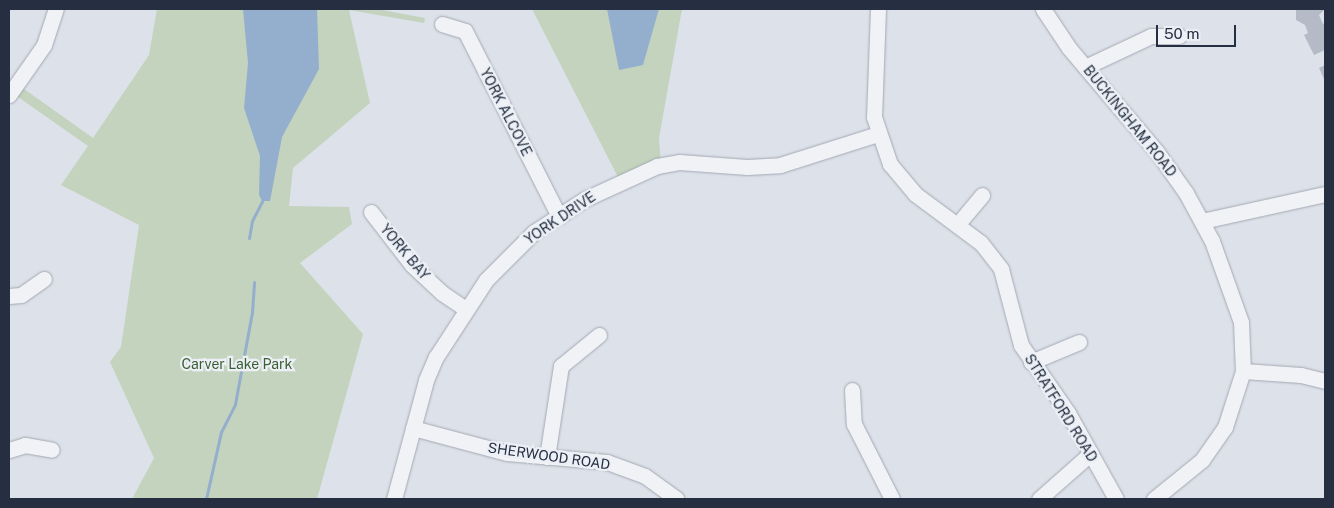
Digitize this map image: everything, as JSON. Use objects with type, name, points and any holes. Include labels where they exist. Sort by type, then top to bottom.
[{"type":"street","points":[[9,95],[44,45],[56,9]]},
{"type":"street","name":"STRATFORD ROAD","points":[[878,9],[874,110],[878,134],[890,164],[899,179],[981,243],[1000,269],[1021,345],[1068,413],[1116,499]]},
{"type":"street","name":"BUCKINGHAM ROAD","points":[[1043,9],[1085,67],[1162,158],[1202,221],[1221,264],[1241,322],[1243,371],[1234,406],[1215,444],[1188,474],[1154,499]]},
{"type":"street","name":"YORK ALCOVE","points":[[442,24],[465,31],[559,216]]},
{"type":"street","points":[[1085,67],[1150,36],[1179,36]]},
{"type":"street","name":"YORK DRIVE","points":[[394,499],[433,364],[464,308],[511,253],[559,216],[620,181],[657,166],[679,162],[747,167],[780,165],[878,134]]},
{"type":"street","points":[[1202,221],[1325,194]]},
{"type":"street","points":[[957,225],[982,195]]},
{"type":"street","name":"YORK BAY","points":[[372,212],[412,265],[442,293],[464,308]]},
{"type":"street","points":[[9,296],[21,295],[44,279]]},
{"type":"street","points":[[548,457],[561,366],[599,335]]},
{"type":"street","points":[[1031,362],[1079,342]]},
{"type":"street","points":[[1243,371],[1301,375],[1325,381]]},
{"type":"street","points":[[852,390],[854,424],[892,499]]},
{"type":"street","name":"SHERWOOD ROAD","points":[[413,428],[499,451],[548,457],[587,459],[626,468],[661,485],[677,499]]},
{"type":"street","points":[[9,450],[25,445],[52,450]]},
{"type":"street","points":[[1039,499],[1091,453]]},
{"type":"green space","name":"Carver Lake Park","points":[[157,9],[377,9],[425,18],[424,23],[349,10],[370,103],[293,168],[289,206],[349,207],[352,224],[300,263],[363,334],[317,499],[132,499],[154,458],[110,362],[121,347],[139,225],[61,185],[88,146],[11,92],[17,84],[93,138],[149,55]]},
{"type":"green space","points":[[532,9],[682,9],[659,138],[661,165],[620,181]]},
{"type":"water","points":[[243,9],[317,9],[319,69],[282,137],[270,201],[262,201],[259,195],[260,156],[244,108],[248,63]]},
{"type":"water","points":[[607,9],[659,9],[643,65],[619,70]]},
{"type":"building","points":[[1296,9],[1325,9],[1319,15],[1323,24],[1325,23],[1325,50],[1314,55],[1304,35],[1308,33],[1305,25],[1296,20]]},
{"type":"building","points":[[1325,65],[1325,81],[1319,68]]},
{"type":"waterway","points":[[249,238],[252,221],[262,201]]},
{"type":"waterway","points":[[206,499],[221,432],[235,404],[252,312],[254,282]]}]
